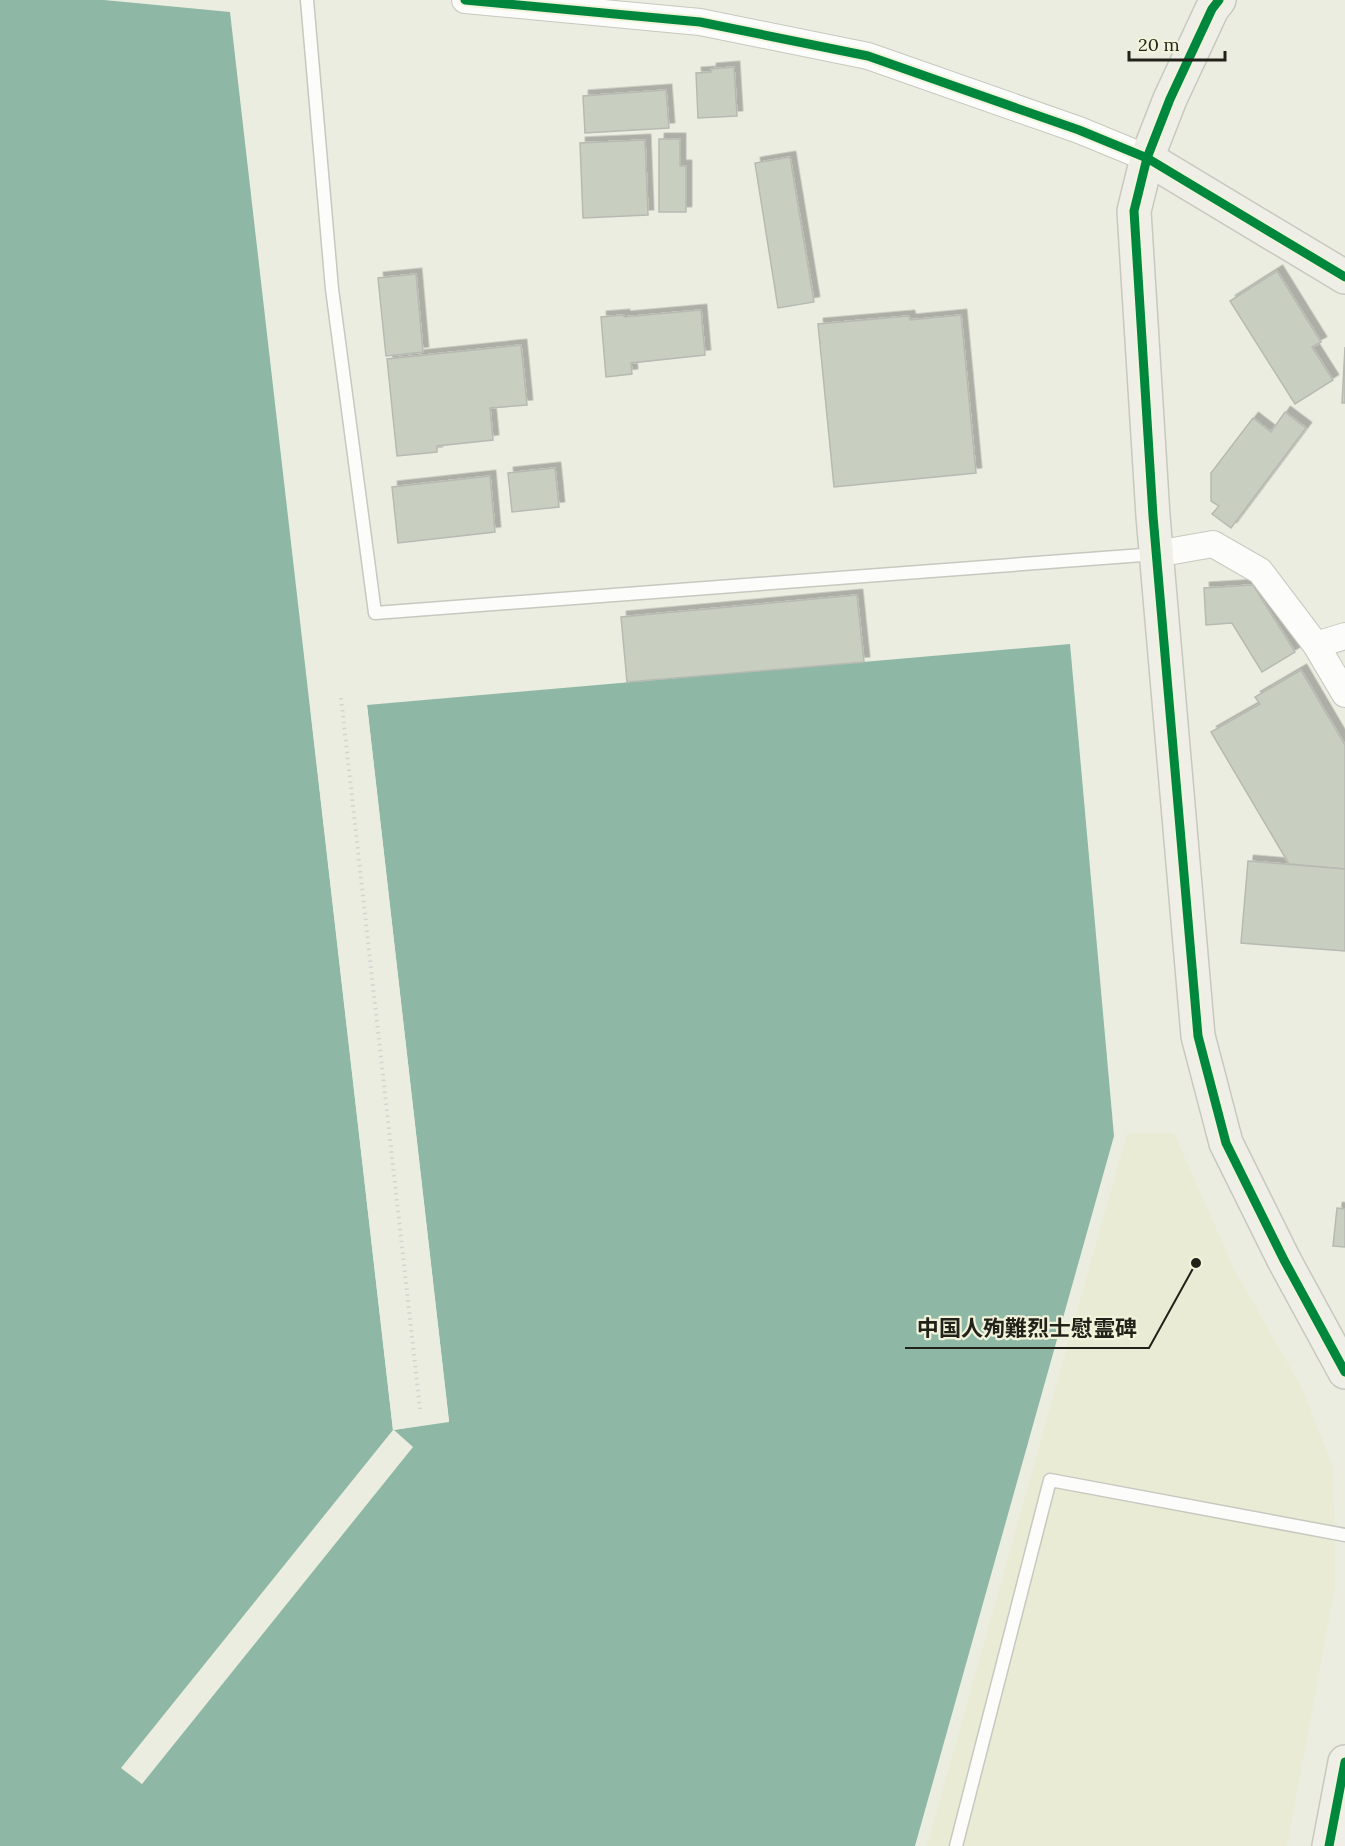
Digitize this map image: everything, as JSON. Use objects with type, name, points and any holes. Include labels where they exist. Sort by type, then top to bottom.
[{"type":"street","points":[[465,0],[700,21],[868,56],[1068,126],[1147,158],[1345,277]]},
{"type":"street","points":[[1219,0],[1212,9],[1170,99],[1147,158],[1134,211],[1156,554],[1198,1036],[1226,1143],[1284,1260],[1345,1372]]},
{"type":"street","points":[[1156,554],[1213,544],[1260,570],[1316,645],[1345,694]]},
{"type":"street","points":[[1316,645],[1345,636]]},
{"type":"street","points":[[1329,1846],[1345,1762]]},
{"type":"lane","points":[[308,0],[333,289],[375,613],[1156,554]]},
{"type":"lane","points":[[956,1846],[1050,1480],[1345,1534]]},
{"type":"path","points":[[341,698],[420,1409]]},
{"type":"shaded area","points":[[0,0],[104,0],[230,12],[393,1430],[449,1421],[367,705],[1070,644],[1114,1136],[915,1846],[0,1846]]},
{"type":"shaded area","points":[[1127,1133],[1174,1133],[1234,1269],[1303,1390],[1334,1469],[1335,1587],[1287,1846],[927,1846]]},
{"type":"pier","points":[[310,705],[313,705],[395,1427],[445,1419],[364,705],[367,705],[449,1422],[394,1430],[413,1447],[142,1784],[121,1768],[393,1430]]},
{"type":"building","points":[[734,67],[737,116],[698,118],[696,73]]},
{"type":"building","points":[[666,90],[669,128],[585,133],[583,96]]},
{"type":"building","points":[[659,139],[680,139],[680,166],[686,166],[686,212],[659,212]]},
{"type":"building","points":[[645,140],[648,215],[583,218],[580,143]]},
{"type":"building","points":[[790,157],[814,302],[778,308],[755,163]]},
{"type":"building","points":[[1277,271],[1321,342],[1312,347],[1333,380],[1295,404],[1230,301]]},
{"type":"building","points":[[416,274],[423,352],[386,356],[378,278]]},
{"type":"building","points":[[701,310],[705,355],[631,363],[632,374],[606,377],[601,317]]},
{"type":"building","points":[[961,315],[976,473],[834,487],[818,324],[909,316],[910,320]]},
{"type":"building","points":[[521,345],[527,405],[490,408],[493,440],[437,446],[437,452],[397,456],[387,359]]},
{"type":"building","points":[[1345,347],[1345,403],[1342,403]]},
{"type":"building","points":[[1285,412],[1306,428],[1231,528],[1212,514],[1219,506],[1211,501],[1211,473],[1253,418],[1271,432]]},
{"type":"building","points":[[555,468],[559,507],[512,512],[508,473]]},
{"type":"building","points":[[490,476],[495,532],[398,543],[392,487]]},
{"type":"building","points":[[1253,585],[1295,652],[1262,672],[1232,623],[1206,625],[1204,588]]},
{"type":"building","points":[[857,595],[864,662],[627,682],[621,617]]},
{"type":"building","points":[[1301,670],[1345,745],[1345,869],[1289,864],[1211,732],[1260,704],[1255,697]]},
{"type":"building","points":[[1248,861],[1345,869],[1345,951],[1241,943]]},
{"type":"building","points":[[1337,1208],[1345,1209],[1345,1247],[1333,1246]]},
{"type":"cycle path","points":[[465,0],[700,22],[868,56],[1079,130],[1147,158],[1345,277]]},
{"type":"cycle path","points":[[1219,0],[1212,9],[1170,99],[1147,158],[1134,211],[1153,516],[1198,1036],[1226,1143],[1284,1260],[1345,1372]]},
{"type":"cycle path","points":[[1329,1846],[1345,1762]]},
{"type":"place","name":"中国人殉難烈士慰霊碑","points":[[1196,1263]]}]
